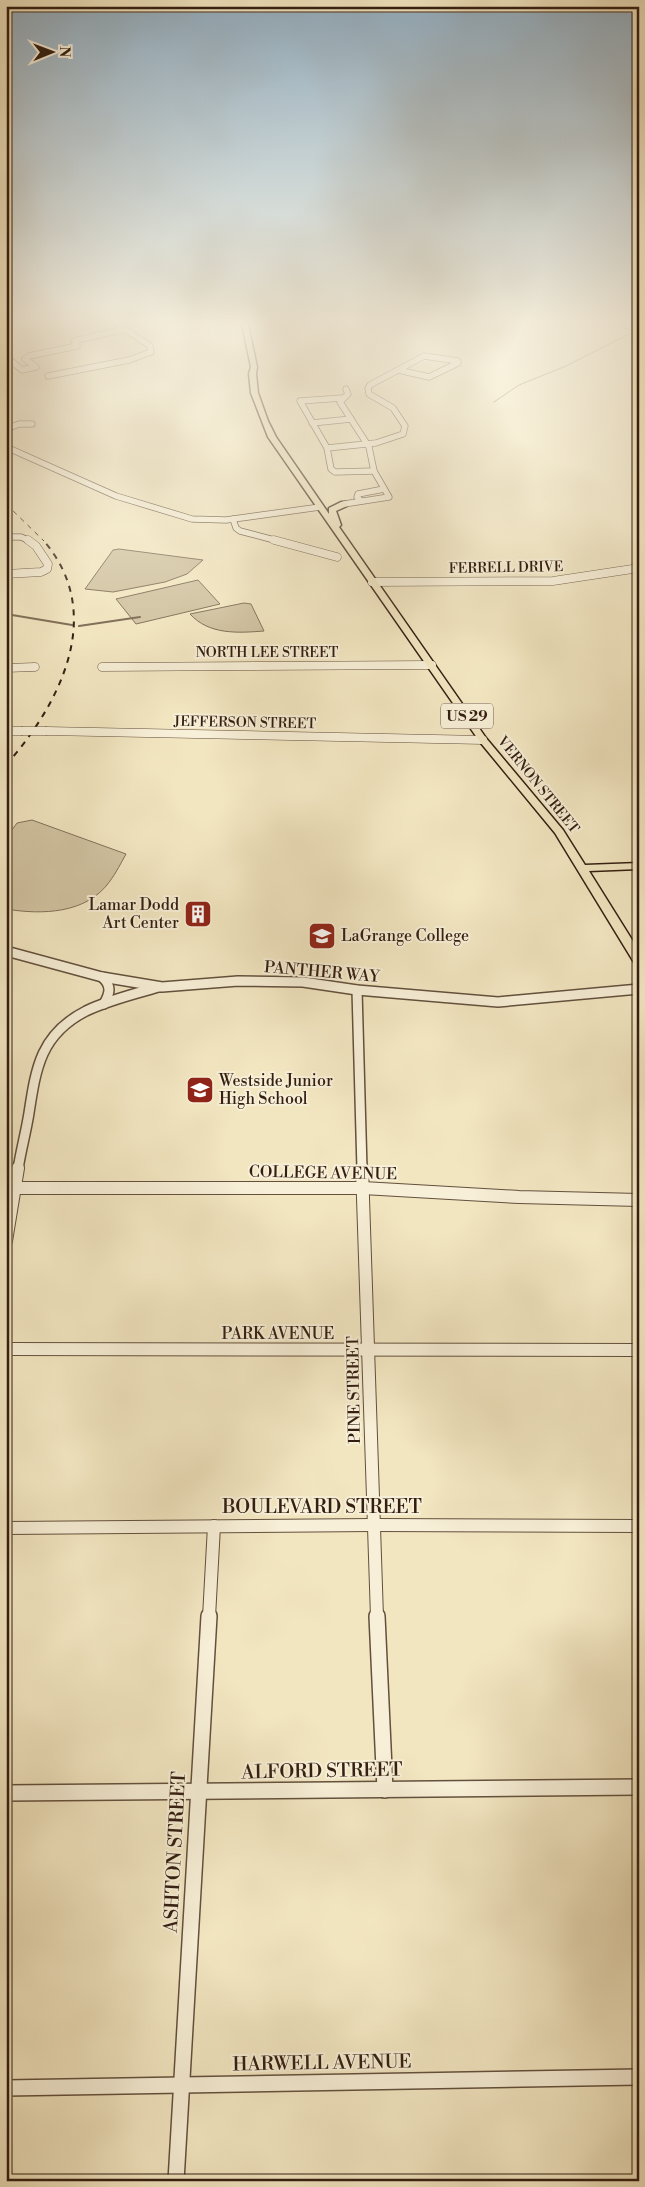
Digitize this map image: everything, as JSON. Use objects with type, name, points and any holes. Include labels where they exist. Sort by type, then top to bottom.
[{"type":"main road","name":"US 29","points":[[267,426],[272,437],[338,532]]},
{"type":"main road","points":[[313,497],[323,501],[344,504]]},
{"type":"main road","points":[[338,532],[332,510],[344,504]]},
{"type":"main road","name":"VERNON STREET","points":[[338,532],[483,740],[559,832],[639,961]]},
{"type":"main road","points":[[582,868],[639,866]]},
{"type":"street","points":[[314,426],[327,448],[331,468],[335,472],[374,471]]},
{"type":"street","points":[[344,504],[361,501],[357,497],[358,494],[384,489],[374,471],[372,456],[355,426]]},
{"type":"street","points":[[327,448],[394,439],[403,434],[405,426]]},
{"type":"street","points":[[6,447],[84,483],[128,500],[192,519],[233,519],[320,507]]},
{"type":"street","points":[[233,519],[236,528],[240,532],[338,557]]},
{"type":"street","points":[[6,537],[26,538],[31,541],[48,564],[47,569],[41,572],[6,574]]},
{"type":"street","name":"FERRELL DRIVE","points":[[372,582],[553,581],[639,568]]},
{"type":"street","name":"NORTH LEE STREET","points":[[102,667],[432,665]]},
{"type":"street","points":[[6,668],[35,667]]},
{"type":"street","name":"JEFFERSON STREET","points":[[6,731],[483,740]]},
{"type":"street","name":"PANTHER WAY","points":[[6,951],[102,977],[162,986],[259,980],[322,983],[357,990],[498,1002],[639,989]]},
{"type":"street","points":[[102,977],[110,984],[104,1004]]},
{"type":"street","points":[[6,1240],[10,1188],[34,1081],[42,1053],[50,1039],[82,1014],[104,1004],[162,986]]},
{"type":"street","name":"PINE STREET","points":[[357,990],[373,1525],[385,1790]]},
{"type":"street","name":"COLLEGE AVENUE","points":[[10,1188],[363,1188],[519,1197],[639,1200]]},
{"type":"street","name":"PARK AVENUE","points":[[6,1349],[639,1350]]},
{"type":"street","name":"BOULEVARD STREET","points":[[6,1528],[373,1525],[639,1526]]},
{"type":"street","name":"ASHTON STREET","points":[[176,2181],[214,1526]]},
{"type":"street","name":"ALFORD STREET","points":[[6,1793],[638,1789]]},
{"type":"street","name":"HARWELL AVENUE","points":[[6,2088],[639,2077]]},
{"type":"shaded area","points":[[119,549],[203,560],[187,574],[165,582],[113,592],[85,589],[113,550]]},
{"type":"shaded area","points":[[198,580],[220,604],[136,624],[116,599]]},
{"type":"shaded area","points":[[244,603],[251,604],[264,631],[234,632],[215,629],[206,626],[190,614]]},
{"type":"shaded area","points":[[32,820],[126,854],[112,878],[100,892],[76,906],[63,910],[34,912],[6,909],[6,838],[17,823]]},
{"type":"waterway","points":[[6,614],[72,625]]},
{"type":"waterway","points":[[79,626],[140,617]]},
{"type":"railway","points":[[6,504],[43,540]]},
{"type":"railway","points":[[6,765],[26,741],[44,714],[58,686],[69,657],[74,627],[72,597],[62,568],[43,540]]},
{"type":"place","name":"Lamar Dodd Art Center","points":[[198,914]]},
{"type":"place","name":"LaGrange College","points":[[322,936]]},
{"type":"place","name":"Westside Junior High School","points":[[200,1090]]}]
